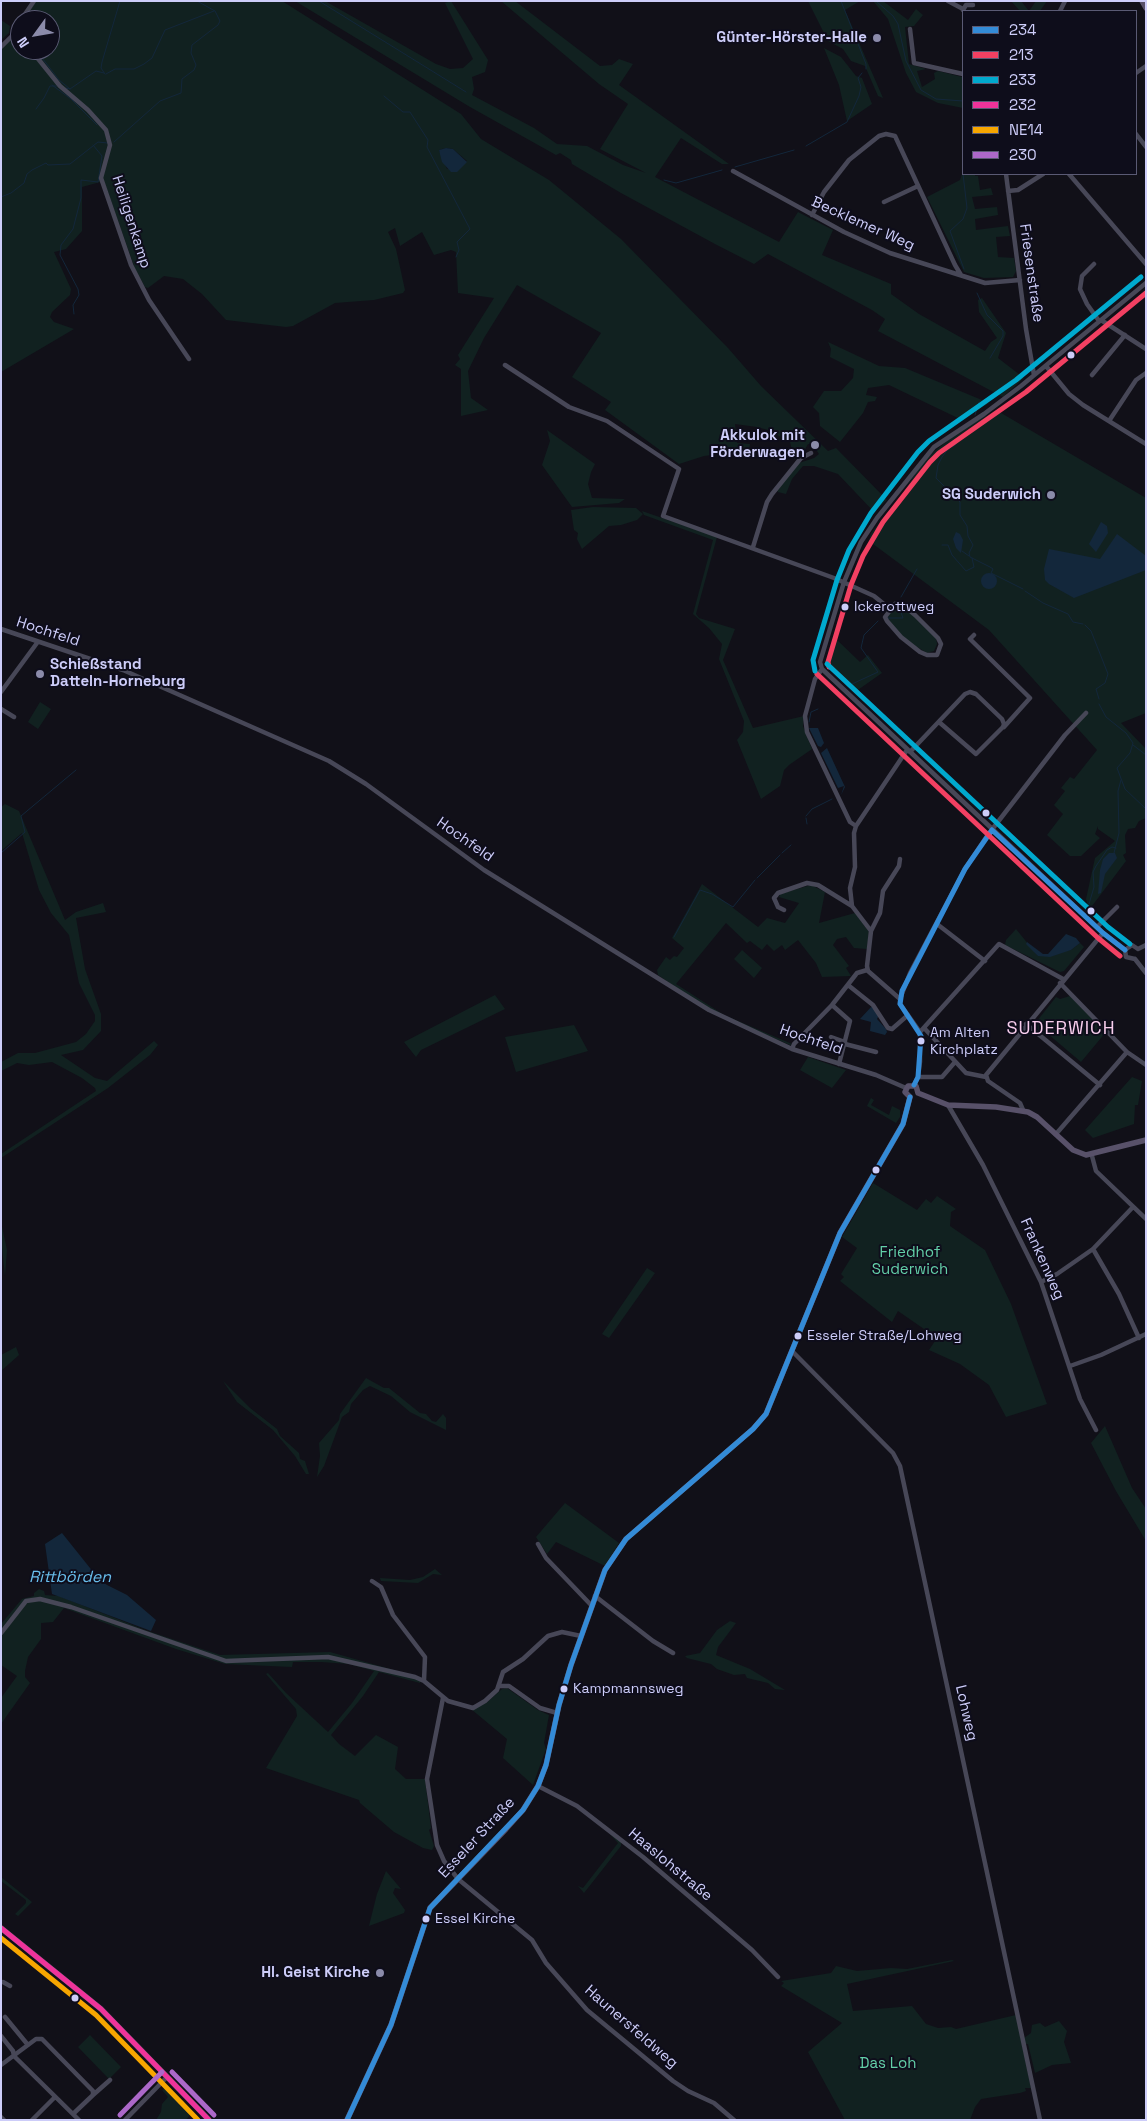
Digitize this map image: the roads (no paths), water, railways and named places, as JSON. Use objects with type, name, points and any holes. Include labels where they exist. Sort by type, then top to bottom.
[{"type":"main road","points":[[1142,1],[1146,8]]},
{"type":"main road","points":[[918,1093],[915,1097],[910,1098],[906,1094],[906,1088],[909,1085],[914,1085],[918,1093],[948,1105],[1023,1110],[1038,1116],[1076,1152],[1092,1156],[1126,1144],[1146,1140]]},
{"type":"main road","name":"Esseler Straße","points":[[347,2120],[391,2025],[426,1915],[435,1900],[512,1822],[538,1786],[546,1765],[557,1713],[581,1636],[605,1570],[626,1539],[753,1429],[766,1414],[840,1233],[903,1124],[910,1098]]},
{"type":"main road","points":[[1,1928],[95,2004],[209,2120]]},
{"type":"street","points":[[948,1],[963,10],[968,4],[974,3]]},
{"type":"street","points":[[910,30],[914,63],[962,74]]},
{"type":"street","name":"Heiligenkamp","points":[[39,60],[50,75],[88,110],[106,130],[110,146],[101,178],[130,265],[149,300],[189,359]]},
{"type":"street","points":[[812,215],[824,192],[849,160],[879,136],[886,134],[895,136],[955,265],[962,276]]},
{"type":"street","points":[[1137,135],[1146,147]]},
{"type":"street","name":"Becklemer Weg","points":[[733,172],[878,248],[986,283],[1020,280]]},
{"type":"street","name":"Friesenstraße","points":[[1006,175],[1034,375]]},
{"type":"street","points":[[1008,191],[1018,190],[1041,175]]},
{"type":"street","points":[[1070,175],[1146,264]]},
{"type":"street","points":[[884,202],[918,186]]},
{"type":"street","points":[[1094,264],[1082,276],[1080,289],[1087,304],[1100,321],[1146,349]]},
{"type":"street","points":[[1135,959],[1128,959],[1125,950],[1097,927],[908,751],[822,669],[820,662],[844,582],[861,542],[877,518],[929,452],[952,433],[984,414],[1046,366],[1146,283]]},
{"type":"street","points":[[1092,375],[1125,336]]},
{"type":"street","points":[[1140,345],[1146,340]]},
{"type":"street","points":[[505,365],[569,407],[607,421],[679,469],[663,516],[753,547],[844,582],[874,596],[890,609]]},
{"type":"street","points":[[1046,366],[1069,394],[1146,444]]},
{"type":"street","points":[[1109,421],[1136,380],[1146,373]]},
{"type":"street","points":[[753,547],[767,502],[801,458],[811,453]]},
{"type":"street","points":[[899,604],[920,619],[938,638],[940,644],[939,653],[927,655],[901,637],[885,617],[890,609],[899,604]]},
{"type":"street","name":"Hochfeld","points":[[1,629],[37,643],[122,670],[329,761],[366,784],[484,870],[685,996],[735,1024],[792,1049],[876,1075],[906,1088]]},
{"type":"street","points":[[940,722],[976,754],[1030,698],[970,638],[974,635]]},
{"type":"street","points":[[1,692],[37,643]]},
{"type":"street","points":[[822,669],[815,679],[807,706],[805,716],[807,732],[850,822],[856,826]]},
{"type":"street","points":[[852,906],[850,888],[855,867],[854,833],[856,826],[908,751],[940,722],[965,694],[973,692],[1002,719],[1004,727]]},
{"type":"street","points":[[1,709],[14,717]]},
{"type":"street","points":[[914,1085],[918,1077],[920,1032],[900,1004],[900,999],[910,973],[965,869],[992,830],[1074,724],[1086,713]]},
{"type":"street","points":[[867,970],[871,931],[880,913],[883,891],[899,866],[900,858]]},
{"type":"street","points":[[784,910],[778,906],[774,898],[776,895],[807,883],[818,886],[852,906],[871,931]]},
{"type":"street","points":[[1097,927],[1117,906]]},
{"type":"street","points":[[937,924],[985,961]]},
{"type":"street","points":[[986,1075],[1026,1024],[1104,933]]},
{"type":"street","points":[[920,1032],[925,1029],[999,944],[1062,981],[1128,1052],[1146,1066]]},
{"type":"street","points":[[1138,949],[1146,945]]},
{"type":"street","points":[[1125,950],[1132,946],[1138,949]]},
{"type":"street","points":[[1135,959],[1138,956],[1138,949]]},
{"type":"street","points":[[1135,959],[1146,973]]},
{"type":"street","points":[[792,1049],[794,1044],[832,1005],[857,973],[867,970]]},
{"type":"street","points":[[867,970],[900,999]]},
{"type":"street","points":[[848,985],[873,1005],[888,1028],[892,1028],[908,1015]]},
{"type":"street","points":[[832,1005],[850,1021],[839,1064]]},
{"type":"street","points":[[1026,1024],[1100,1084]]},
{"type":"street","points":[[925,1029],[966,1073],[986,1075],[1020,1103],[1023,1110]]},
{"type":"street","points":[[830,1037],[876,1052]]},
{"type":"street","points":[[1056,1134],[1128,1052]]},
{"type":"street","points":[[918,1077],[942,1077],[955,1062]]},
{"type":"street","name":"Frankenweg","points":[[948,1105],[986,1170],[1041,1282],[1080,1399],[1096,1430]]},
{"type":"street","points":[[1092,1156],[1096,1171],[1146,1219]]},
{"type":"street","points":[[1041,1282],[1057,1274],[1093,1249],[1133,1207]]},
{"type":"street","points":[[1093,1249],[1119,1294],[1139,1338]]},
{"type":"street","points":[[1070,1366],[1146,1334]]},
{"type":"street","name":"Lohweg","points":[[792,1352],[892,1453],[900,1466],[1040,2120]]},
{"type":"street","points":[[538,1544],[546,1558],[592,1606]]},
{"type":"street","points":[[372,1581],[381,1587],[393,1614],[425,1657],[424,1681]]},
{"type":"street","points":[[595,1596],[653,1641],[673,1653]]},
{"type":"street","points":[[1,1633],[26,1601],[40,1598],[226,1661],[328,1656],[424,1681],[444,1698],[472,1708],[485,1701],[500,1686],[503,1672],[523,1659],[548,1636],[562,1632],[581,1636]]},
{"type":"street","points":[[500,1686],[510,1686],[540,1708],[557,1713]]},
{"type":"street","name":"Haunersfeldweg","points":[[444,1698],[427,1779],[437,1845],[444,1861],[458,1878],[532,1940],[546,1963],[587,2010],[673,2081],[714,2104],[734,2120]]},
{"type":"street","name":"Haaslohstraße","points":[[538,1786],[577,1806],[643,1857],[752,1950],[778,1977]]},
{"type":"street","points":[[2,1982],[10,1986]]},
{"type":"street","points":[[6,2017],[28,2045]]},
{"type":"street","points":[[1,2036],[13,2051],[14,2056],[79,2120]]},
{"type":"street","points":[[1,2065],[37,2038],[42,2040],[91,2088],[92,2095]]},
{"type":"street","points":[[125,2120],[167,2076]]},
{"type":"street","points":[[73,2114],[110,2080]]},
{"type":"street","points":[[32,2120],[55,2097]]},
{"type":"street","points":[[1,2117],[4,2120]]},
{"type":"water","points":[[453,149],[467,162],[457,172],[451,172],[442,162],[439,150]]},
{"type":"water","points":[[1101,522],[1107,526],[1108,533],[1096,552],[1089,544]]},
{"type":"water","points":[[956,532],[960,534],[963,540],[961,553],[956,548],[953,539]]},
{"type":"water","points":[[1117,534],[1146,556],[1146,570],[1074,598],[1045,580],[1044,569],[1049,549],[1100,559]]},
{"type":"water","points":[[986,573],[992,573],[997,578],[995,587],[986,589],[981,584],[981,578]]},
{"type":"water","points":[[809,728],[818,728],[824,743],[821,747],[818,746]]},
{"type":"water","points":[[827,748],[845,787],[841,795],[844,786],[838,788],[821,753]]},
{"type":"water","points":[[1109,853],[1115,853],[1117,858],[1105,874],[1101,893],[1098,894],[1100,870],[1103,859]]},
{"type":"water","points":[[1066,934],[1076,938],[1080,943],[1071,950],[1050,957],[1038,956],[1026,944],[1027,942],[1043,954],[1048,954]]},
{"type":"water","points":[[872,1006],[879,1015],[877,1019],[886,1029],[885,1035],[870,1031],[871,1022],[860,1019]]},
{"type":"water","name":"Rittbörden","points":[[62,1533],[98,1578],[127,1595],[156,1620],[151,1631],[52,1594],[45,1544]]},
{"type":"waterway","points":[[105,74],[101,68],[102,62],[120,1]]},
{"type":"waterway","points":[[114,142],[160,101],[181,93],[182,79],[194,70],[196,65],[191,53],[192,45],[218,25],[220,21],[215,11],[197,1]]},
{"type":"waterway","points":[[319,1],[466,92]]},
{"type":"waterway","points":[[841,1],[866,64],[866,69]]},
{"type":"waterway","points":[[846,1],[852,1]]},
{"type":"waterway","points":[[876,1],[893,16],[898,24],[906,61],[921,90],[936,99],[962,101]]},
{"type":"waterway","points":[[106,74],[115,69],[134,69],[144,64],[152,58],[165,30],[214,11]]},
{"type":"waterway","points":[[44,60],[59,80],[70,89]]},
{"type":"waterway","points":[[65,88],[70,89],[96,71],[104,73]]},
{"type":"waterway","points":[[806,146],[847,122],[859,96],[861,87],[858,78],[862,73]]},
{"type":"waterway","points":[[52,85],[71,99],[97,125]]},
{"type":"waterway","points":[[36,109],[50,86],[59,86]]},
{"type":"waterway","points":[[384,96],[403,112],[410,112],[428,140],[427,147],[470,229],[457,242],[459,250],[456,257]]},
{"type":"waterway","points":[[1,197],[11,193],[24,183],[27,174],[32,170],[46,163],[48,165],[70,164],[98,142],[107,143]]},
{"type":"waterway","points":[[74,314],[73,305],[79,295],[78,289],[60,255],[61,245],[73,229],[81,198],[81,180],[98,182],[102,156],[93,145]]},
{"type":"waterway","points":[[735,167],[794,150]]},
{"type":"waterway","points":[[664,180],[676,183],[722,170]]},
{"type":"waterway","points":[[963,175],[967,208],[963,219],[950,231],[964,269]]},
{"type":"waterway","points":[[977,293],[987,315],[1003,331],[1003,336],[990,358]]},
{"type":"waterway","points":[[975,415],[979,402]]},
{"type":"waterway","points":[[967,433],[954,446],[949,448],[942,457],[938,465],[936,478],[960,502],[960,515],[967,526],[968,536],[973,545],[969,553],[970,557],[993,569],[991,573],[1023,589]]},
{"type":"waterway","points":[[942,545],[948,545],[952,555],[966,571],[974,567],[972,558]]},
{"type":"waterway","points":[[962,551],[969,556]]},
{"type":"waterway","points":[[901,597],[917,569]]},
{"type":"waterway","points":[[1025,591],[1043,603],[1068,614],[1073,622],[1083,624]]},
{"type":"waterway","points":[[888,618],[903,618],[899,607]]},
{"type":"waterway","points":[[852,684],[878,672],[861,648],[864,635],[878,621]]},
{"type":"waterway","points":[[1085,625],[1091,631],[1108,674],[1105,683],[1096,689],[1099,699]]},
{"type":"waterway","points":[[1099,704],[1106,717],[1126,733],[1133,743],[1130,753],[1117,768],[1125,789],[1146,809]]},
{"type":"waterway","points":[[809,722],[811,712],[818,709]]},
{"type":"waterway","points":[[1133,745],[1146,755]]},
{"type":"waterway","points":[[1,853],[25,832],[21,816],[76,770]]},
{"type":"waterway","points":[[1114,853],[1119,833],[1118,791],[1121,780]]},
{"type":"waterway","points":[[806,816],[812,809],[832,799]]},
{"type":"waterway","points":[[806,818],[807,824]]},
{"type":"waterway","points":[[782,853],[791,845]]},
{"type":"waterway","points":[[1089,904],[1094,887],[1093,872],[1107,850],[1112,847],[1116,848]]},
{"type":"waterway","points":[[757,878],[780,855]]},
{"type":"waterway","points":[[674,937],[700,890],[712,894],[733,907],[755,880]]},
{"type":"place","name":"Günter-Hörster-Halle","points":[[877,38]]},
{"type":"place","name":"Akkulok mit Förderwagen","points":[[815,445]]},
{"type":"place","name":"SG Suderwich","points":[[1051,495]]},
{"type":"place","name":"Ickerottweg","points":[[845,607]]},
{"type":"place","name":"Schießstand Datteln-Horneburg","points":[[40,674]]},
{"type":"place","name":"Am Alten Kirchplatz","points":[[921,1041]]},
{"type":"place","name":"Esseler Straße/Lohweg","points":[[798,1336]]},
{"type":"place","name":"Kampmannsweg","points":[[564,1689]]},
{"type":"place","name":"Essel Kirche","points":[[426,1919]]},
{"type":"place","name":"Hl. Geist Kirche","points":[[380,1973]]},
{"type":"district","name":"SUDERWICH","points":[[1061,1029]]},
{"type":"park label","name":"Friedhof Suderwich","points":[[910,1262]]},
{"type":"park label","name":"Das Loh","points":[[888,2064]]}]
